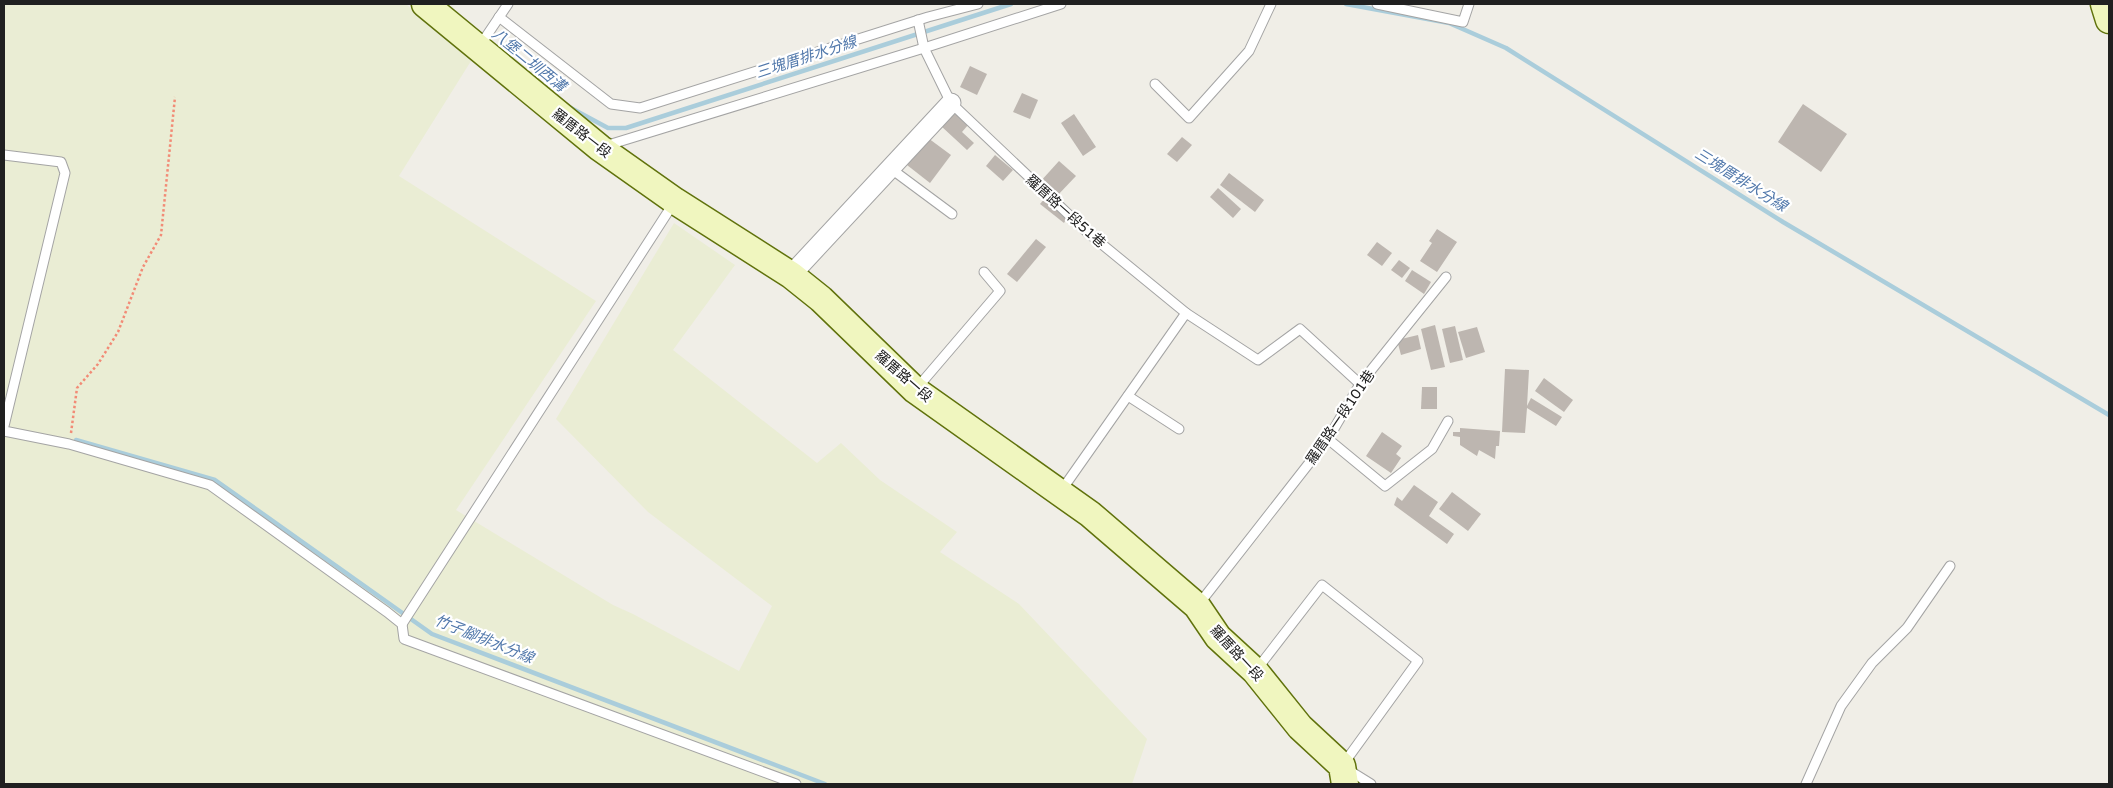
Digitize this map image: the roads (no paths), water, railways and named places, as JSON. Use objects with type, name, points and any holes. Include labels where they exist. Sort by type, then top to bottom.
[{"type":"street","name":"羅厝路一段","points":[[425,4],[600,148],[675,202],[791,275],[821,299],[915,390],[1090,514],[1197,606],[1218,636],[1255,671],[1300,727],[1344,775]]},
{"type":"street","points":[[2104,4],[2109,20]]},
{"type":"street","points":[[791,275],[951,103]]},
{"type":"lane","points":[[478,48],[508,4]]},
{"type":"lane","points":[[499,17],[611,104],[640,108],[978,4]]},
{"type":"lane","points":[[600,148],[924,44],[1061,4]]},
{"type":"lane","points":[[1155,84],[1189,118],[1250,51],[1267,4]]},
{"type":"lane","points":[[1377,4],[1463,22],[1469,4]]},
{"type":"lane","name":"羅厝路一段51巷","points":[[919,23],[924,44],[951,103],[1068,216],[1186,313],[1258,360],[1300,329],[1360,384]]},
{"type":"lane","points":[[4,154],[61,162],[65,174],[4,426]]},
{"type":"lane","points":[[890,168],[952,214]]},
{"type":"lane","points":[[675,202],[402,624],[404,639],[796,784]]},
{"type":"lane","points":[[915,390],[1000,291],[984,272]]},
{"type":"lane","name":"羅厝路一段101巷","points":[[1197,606],[1328,439],[1360,384],[1446,277]]},
{"type":"lane","points":[[1060,492],[1186,313]]},
{"type":"lane","points":[[1128,396],[1180,429]]},
{"type":"lane","points":[[1328,439],[1385,486],[1432,449],[1448,421]]},
{"type":"lane","points":[[4,431],[69,444],[210,485],[402,624]]},
{"type":"lane","points":[[1806,784],[1842,706],[1872,663],[1907,628],[1950,566]]},
{"type":"lane","points":[[1255,671],[1322,585],[1418,661],[1344,775],[1371,784]]},
{"type":"waterway","name":"三塊厝排水分線","points":[[569,107],[608,128],[626,128],[1011,4]]},
{"type":"waterway","name":"三塊厝排水分線","points":[[1346,4],[1449,23],[1506,48],[1783,222],[2109,415]]},
{"type":"waterway","name":"竹子腳排水分線","points":[[76,440],[215,480],[432,634],[825,784]]},
{"type":"water label","name":"八堡二圳西溝","points":[[529,60]]}]
